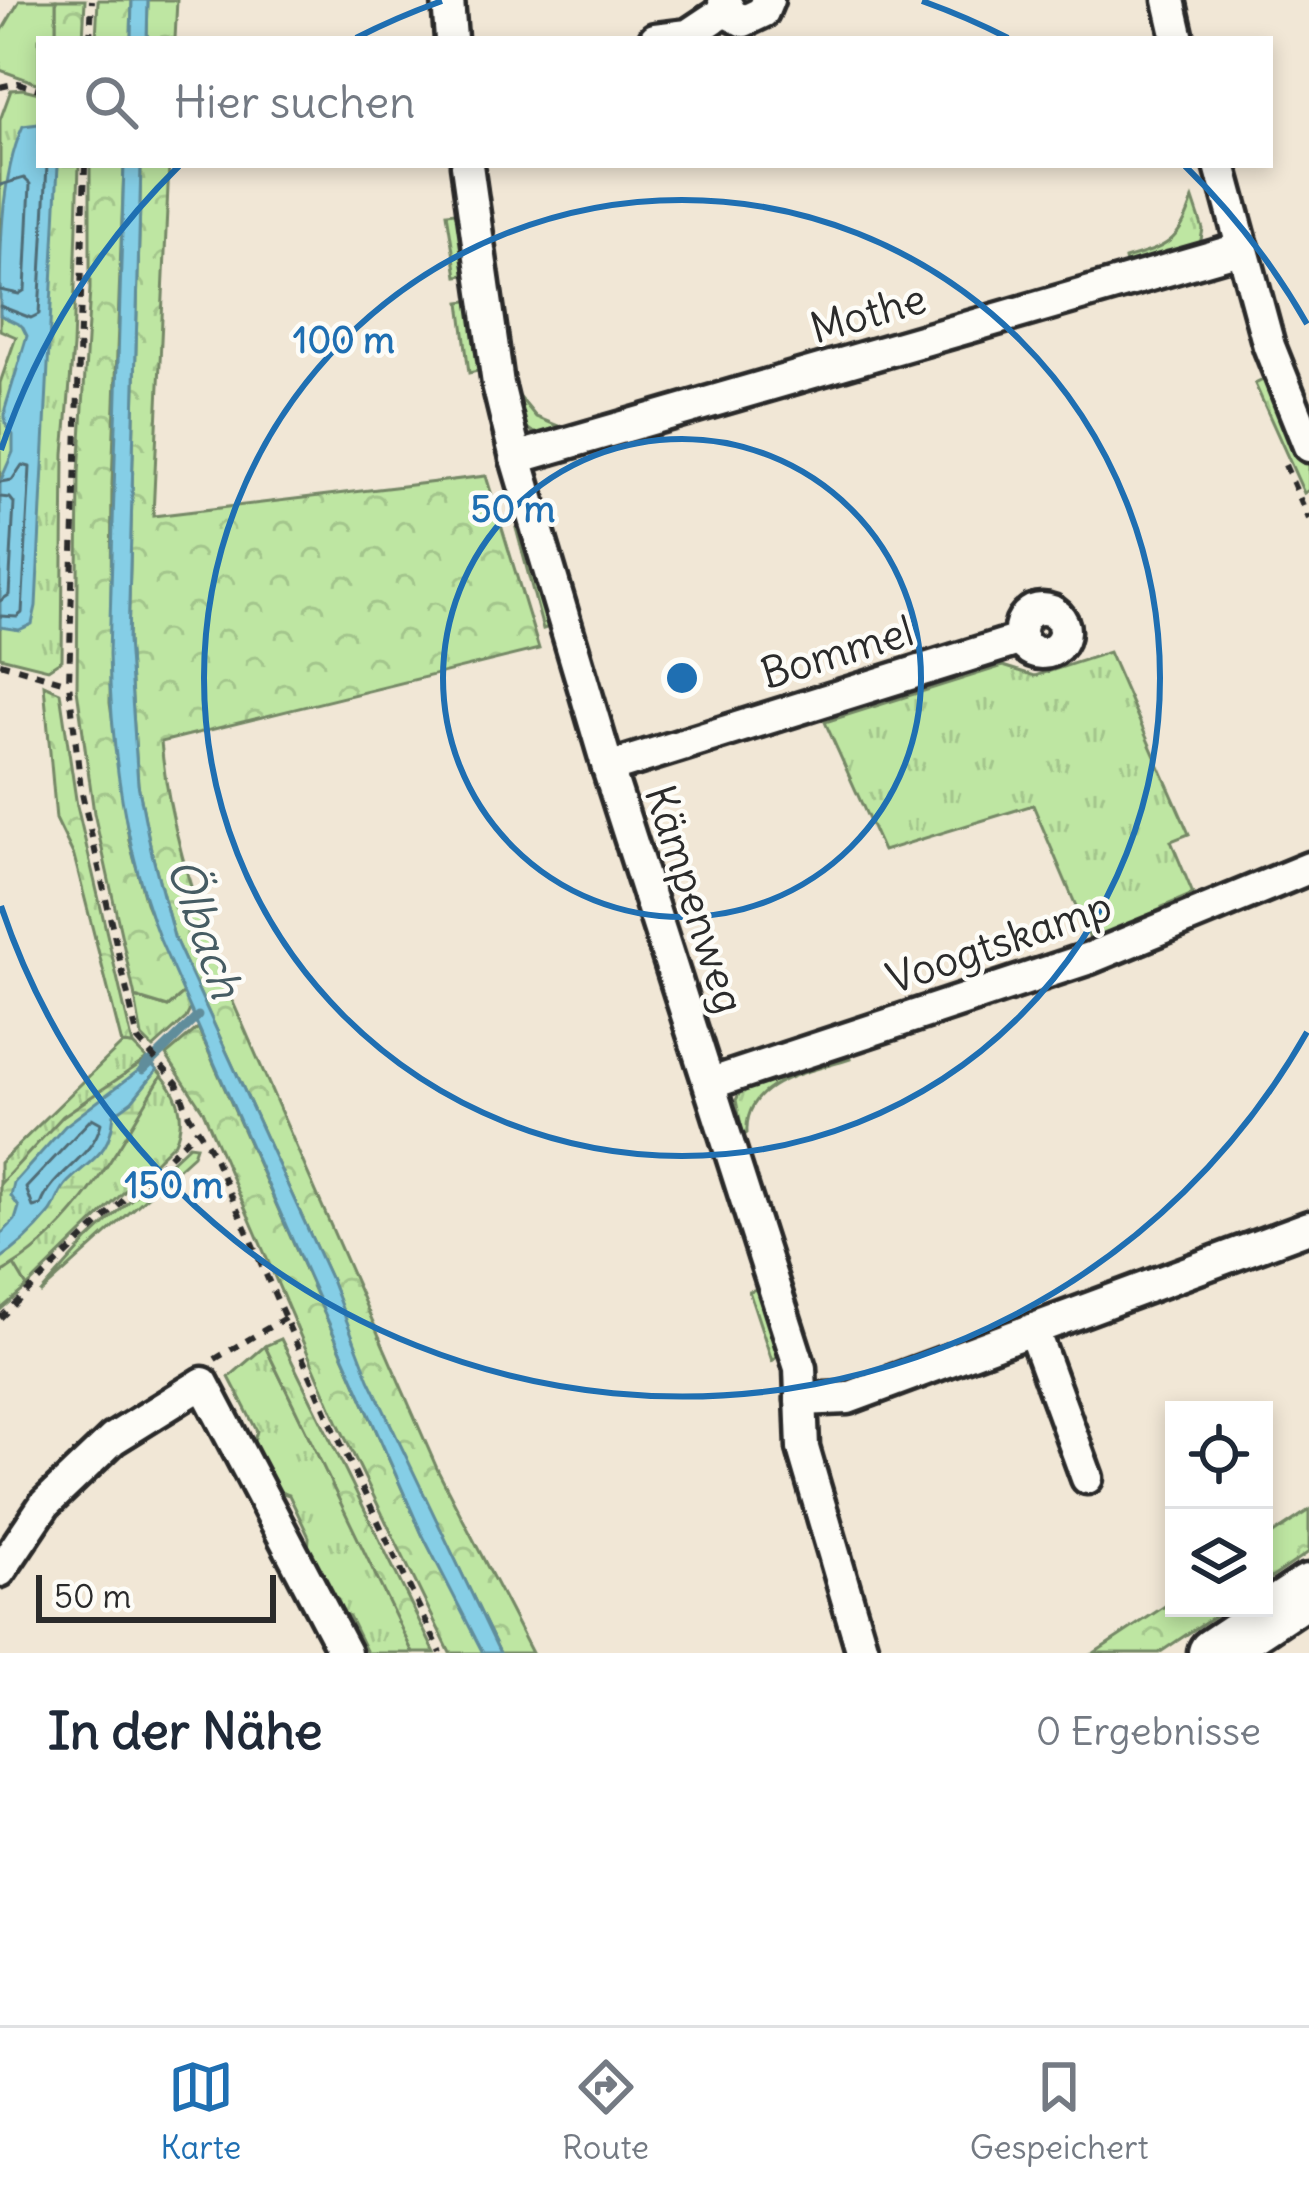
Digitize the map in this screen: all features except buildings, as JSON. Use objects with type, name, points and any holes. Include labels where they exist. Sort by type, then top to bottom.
[{"type":"main road","points":[[1214,1653],[1309,1589]]},
{"type":"street","points":[[448,0],[452,36]]},
{"type":"street","points":[[680,36],[688,35],[725,5],[738,19],[752,20],[764,13],[769,0]]},
{"type":"street","points":[[1168,0],[1177,36]]},
{"type":"street","name":"Kämpenweg","points":[[467,168],[498,384],[516,458],[608,768],[800,1368],[802,1448],[863,1653]]},
{"type":"street","points":[[1221,168],[1269,346],[1309,446]]},
{"type":"street","name":"Mothe","points":[[516,458],[1243,248]]},
{"type":"street","name":"Bommel","points":[[608,768],[1022,638]]},
{"type":"street","name":"Voogtskamp","points":[[712,1083],[1090,958],[1309,868]]},
{"type":"street","points":[[801,1400],[848,1398],[1309,1227]]},
{"type":"street","points":[[1033,1330],[1087,1478]]},
{"type":"street","points":[[0,1571],[45,1504],[113,1439],[203,1384],[345,1653]]},
{"type":"path","points":[[90,36],[92,0]]},
{"type":"path","points":[[0,87],[18,83],[36,88]]},
{"type":"path","points":[[86,168],[69,682],[81,789],[139,1040],[177,1083],[212,1152],[332,1425],[441,1653]]},
{"type":"path","points":[[0,663],[69,682]]},
{"type":"path","points":[[0,1318],[197,1130]]},
{"type":"path","points":[[203,1384],[214,1360],[285,1318]]},
{"type":"green space","points":[[20,0],[56,0],[56,36],[36,36],[36,83],[0,70],[0,34]]},
{"type":"green space","points":[[56,0],[85,0],[83,36],[56,36]]},
{"type":"green space","points":[[98,0],[132,0],[131,36],[96,36]]},
{"type":"green space","points":[[148,0],[177,0],[175,36],[147,36]]},
{"type":"green space","points":[[11,90],[36,92],[36,168],[79,168],[64,454],[62,660],[48,669],[0,657],[0,383],[16,337],[0,330],[0,120]]},
{"type":"green space","points":[[90,168],[124,168],[112,484],[110,703],[129,840],[146,903],[184,993],[168,1007],[135,997],[94,813],[77,689],[79,474],[90,289]]},
{"type":"green space","points":[[141,168],[169,168],[153,516],[486,476],[539,649],[161,742],[175,828],[218,968],[439,1473],[532,1653],[500,1653],[368,1379],[331,1280],[174,937],[138,784],[128,640]]},
{"type":"green space","points":[[1193,199],[1203,229],[1200,245],[1127,269],[1125,259],[1170,241]]},
{"type":"green space","points":[[464,211],[473,274],[457,276],[447,213]]},
{"type":"green space","points":[[474,300],[482,370],[469,373],[460,302]]},
{"type":"green space","points":[[1271,380],[1309,466],[1309,490],[1304,493],[1255,384]]},
{"type":"green space","points":[[513,389],[536,417],[558,426],[561,435],[531,431]]},
{"type":"green space","points":[[529,525],[559,624],[543,629],[516,528]]},
{"type":"green space","points":[[1109,652],[1189,834],[1171,841],[1193,894],[1162,907],[1165,916],[1093,946],[1033,805],[883,851],[825,722],[1003,666],[1035,676]]},
{"type":"green space","points":[[44,685],[60,692],[77,806],[133,1045],[122,1044],[74,856],[56,819]]},
{"type":"green space","points":[[184,993],[191,1008],[186,1018],[153,1048],[142,1037],[135,997],[168,1007]]},
{"type":"green space","points":[[198,1028],[422,1534],[485,1653],[450,1653],[338,1423],[203,1111],[166,1055]]},
{"type":"green space","points":[[122,1044],[133,1045],[147,1059],[0,1235],[0,1163]]},
{"type":"green space","points":[[847,1050],[850,1059],[799,1074],[768,1090],[756,1101],[743,1136],[736,1100],[742,1088]]},
{"type":"green space","points":[[147,1059],[162,1075],[93,1186],[51,1235],[0,1273],[0,1184],[63,1116]]},
{"type":"green space","points":[[157,1070],[178,1103],[175,1142],[27,1287],[14,1266],[0,1274],[0,1259]]},
{"type":"green space","points":[[189,1145],[196,1146],[193,1155],[40,1294],[87,1241]]},
{"type":"green space","points":[[14,1265],[27,1287],[0,1310],[0,1275]]},
{"type":"green space","points":[[766,1287],[783,1352],[772,1361],[749,1291]]},
{"type":"green space","points":[[281,1339],[435,1653],[413,1653],[265,1346]]},
{"type":"green space","points":[[265,1346],[413,1653],[367,1653],[349,1616],[337,1611],[308,1553],[309,1537],[289,1495],[275,1490],[253,1444],[257,1431],[229,1377]]},
{"type":"green space","points":[[1309,1510],[1309,1552],[1273,1577],[1273,1534]]},
{"type":"green space","points":[[1165,1606],[1165,1617],[1213,1617],[1159,1653],[1094,1653]]},
{"type":"water","points":[[132,0],[148,0],[147,36],[131,36]]},
{"type":"water","points":[[36,124],[36,168],[58,168],[36,606],[32,624],[19,630],[0,627],[0,482],[13,452],[5,409],[27,336],[22,326],[0,315],[6,192],[23,126]]},
{"type":"water","points":[[124,168],[141,168],[128,640],[138,784],[151,850],[174,937],[331,1280],[369,1379],[500,1653],[483,1653],[422,1534],[160,940],[129,835],[113,727],[109,654]]},
{"type":"water","points":[[147,1059],[157,1070],[132,1101],[114,1114],[104,1147],[65,1186],[38,1227],[0,1259],[0,1235],[15,1220],[19,1207],[11,1196],[14,1183],[65,1126]]},
{"type":"waterway","name":"Ölbach","points":[[143,1070],[198,1016]]}]
